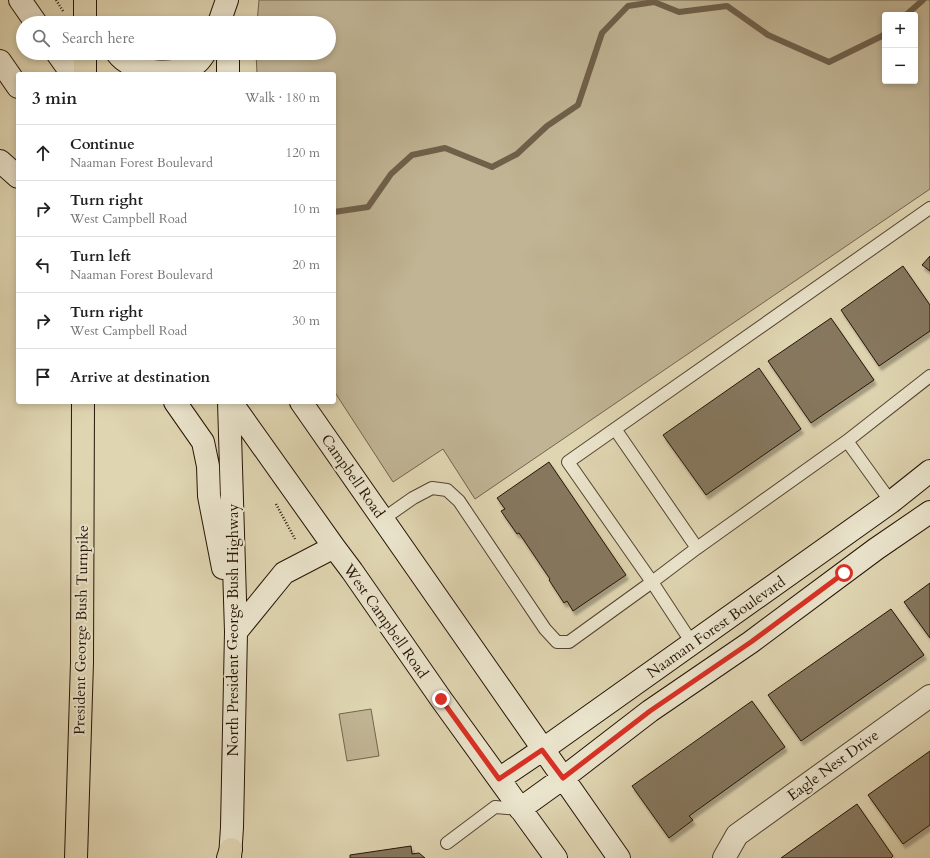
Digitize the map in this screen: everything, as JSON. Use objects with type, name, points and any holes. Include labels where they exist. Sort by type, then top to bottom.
[{"type":"highway","points":[[85,0],[85,16]]},
{"type":"highway","points":[[85,60],[85,72]]},
{"type":"highway","name":"President George Bush Turnpike","points":[[76,858],[82,670],[83,404]]},
{"type":"main road","points":[[20,0],[31,16]]},
{"type":"main road","points":[[79,0],[90,16]]},
{"type":"main road","points":[[222,16],[228,0]]},
{"type":"main road","points":[[228,0],[229,16]]},
{"type":"main road","points":[[62,60],[71,72]]},
{"type":"main road","points":[[122,60],[140,68],[158,72],[176,71],[198,63],[200,60]]},
{"type":"main road","points":[[228,60],[228,72]]},
{"type":"main road","points":[[0,61],[16,85]]},
{"type":"main road","points":[[0,161],[16,175]]},
{"type":"main road","points":[[177,404],[203,442],[208,466],[209,496],[236,632]]},
{"type":"main road","name":"North President George Bush Highway","points":[[230,404],[236,632],[232,826],[230,855]]},
{"type":"main road","name":"West Campbell Road","points":[[231,404],[556,858]]},
{"type":"main road","name":"Campbell Road","points":[[302,404],[405,550],[542,750]]},
{"type":"main road","name":"Naaman Forest Boulevard","points":[[499,779],[891,502],[930,471]]},
{"type":"main road","points":[[844,573],[880,530],[891,513],[891,502]]},
{"type":"main road","name":"Naaman Forest Boulevard","points":[[520,809],[650,711],[751,642],[930,512]]},
{"type":"main road","points":[[236,632],[284,573],[334,547]]},
{"type":"main road","name":"Eagle Nest Drive","points":[[724,858],[737,835],[930,696]]},
{"type":"main road","points":[[542,750],[620,858]]},
{"type":"lane","points":[[692,643],[652,582],[568,462],[930,208]]},
{"type":"lane","points":[[383,519],[413,498],[432,488],[448,490],[458,501],[545,629],[557,642],[569,642],[847,441],[930,376]]},
{"type":"lane","points":[[615,429],[697,548]]},
{"type":"lane","points":[[847,441],[891,502]]},
{"type":"lane","points":[[495,807],[499,779]]},
{"type":"lane","points":[[447,842],[495,807],[520,809]]},
{"type":"shaded area","points":[[259,0],[930,0],[930,189],[475,499],[443,449],[393,482],[336,394],[336,72],[257,72],[256,60],[336,60],[336,16],[258,16]]},
{"type":"shaded area","points":[[371,709],[379,756],[347,761],[339,714]]},
{"type":"building","points":[[930,256],[930,271],[922,265]]},
{"type":"building","points":[[903,266],[930,305],[930,331],[879,366],[841,310]]},
{"type":"building","points":[[831,318],[874,380],[811,423],[768,361]]},
{"type":"building","points":[[759,368],[801,429],[706,495],[663,435]]},
{"type":"building","points":[[549,462],[626,575],[573,611],[567,601],[564,603],[549,580],[550,579],[519,533],[517,534],[501,511],[505,509],[497,498]]},
{"type":"building","points":[[930,583],[930,638],[904,602]]},
{"type":"building","points":[[891,609],[924,655],[801,741],[768,695]]},
{"type":"building","points":[[752,701],[785,747],[689,816],[693,820],[669,838],[632,786]]},
{"type":"building","points":[[930,751],[930,825],[903,844],[868,795]]},
{"type":"building","points":[[857,804],[893,856],[891,858],[781,858]]},
{"type":"building","points":[[411,846],[412,854],[419,853],[425,858],[350,858],[350,855]]},
{"type":"waterway","points":[[909,12],[923,0]]},
{"type":"waterway","points":[[336,212],[368,207],[391,174],[412,155],[445,148],[492,167],[517,154],[547,126],[578,105],[602,33],[628,6],[654,2],[679,12],[727,6],[768,35],[829,62],[882,36]]},
{"type":"route","points":[[441,699],[499,779],[542,750],[563,778],[650,711],[751,642],[844,573]]}]
